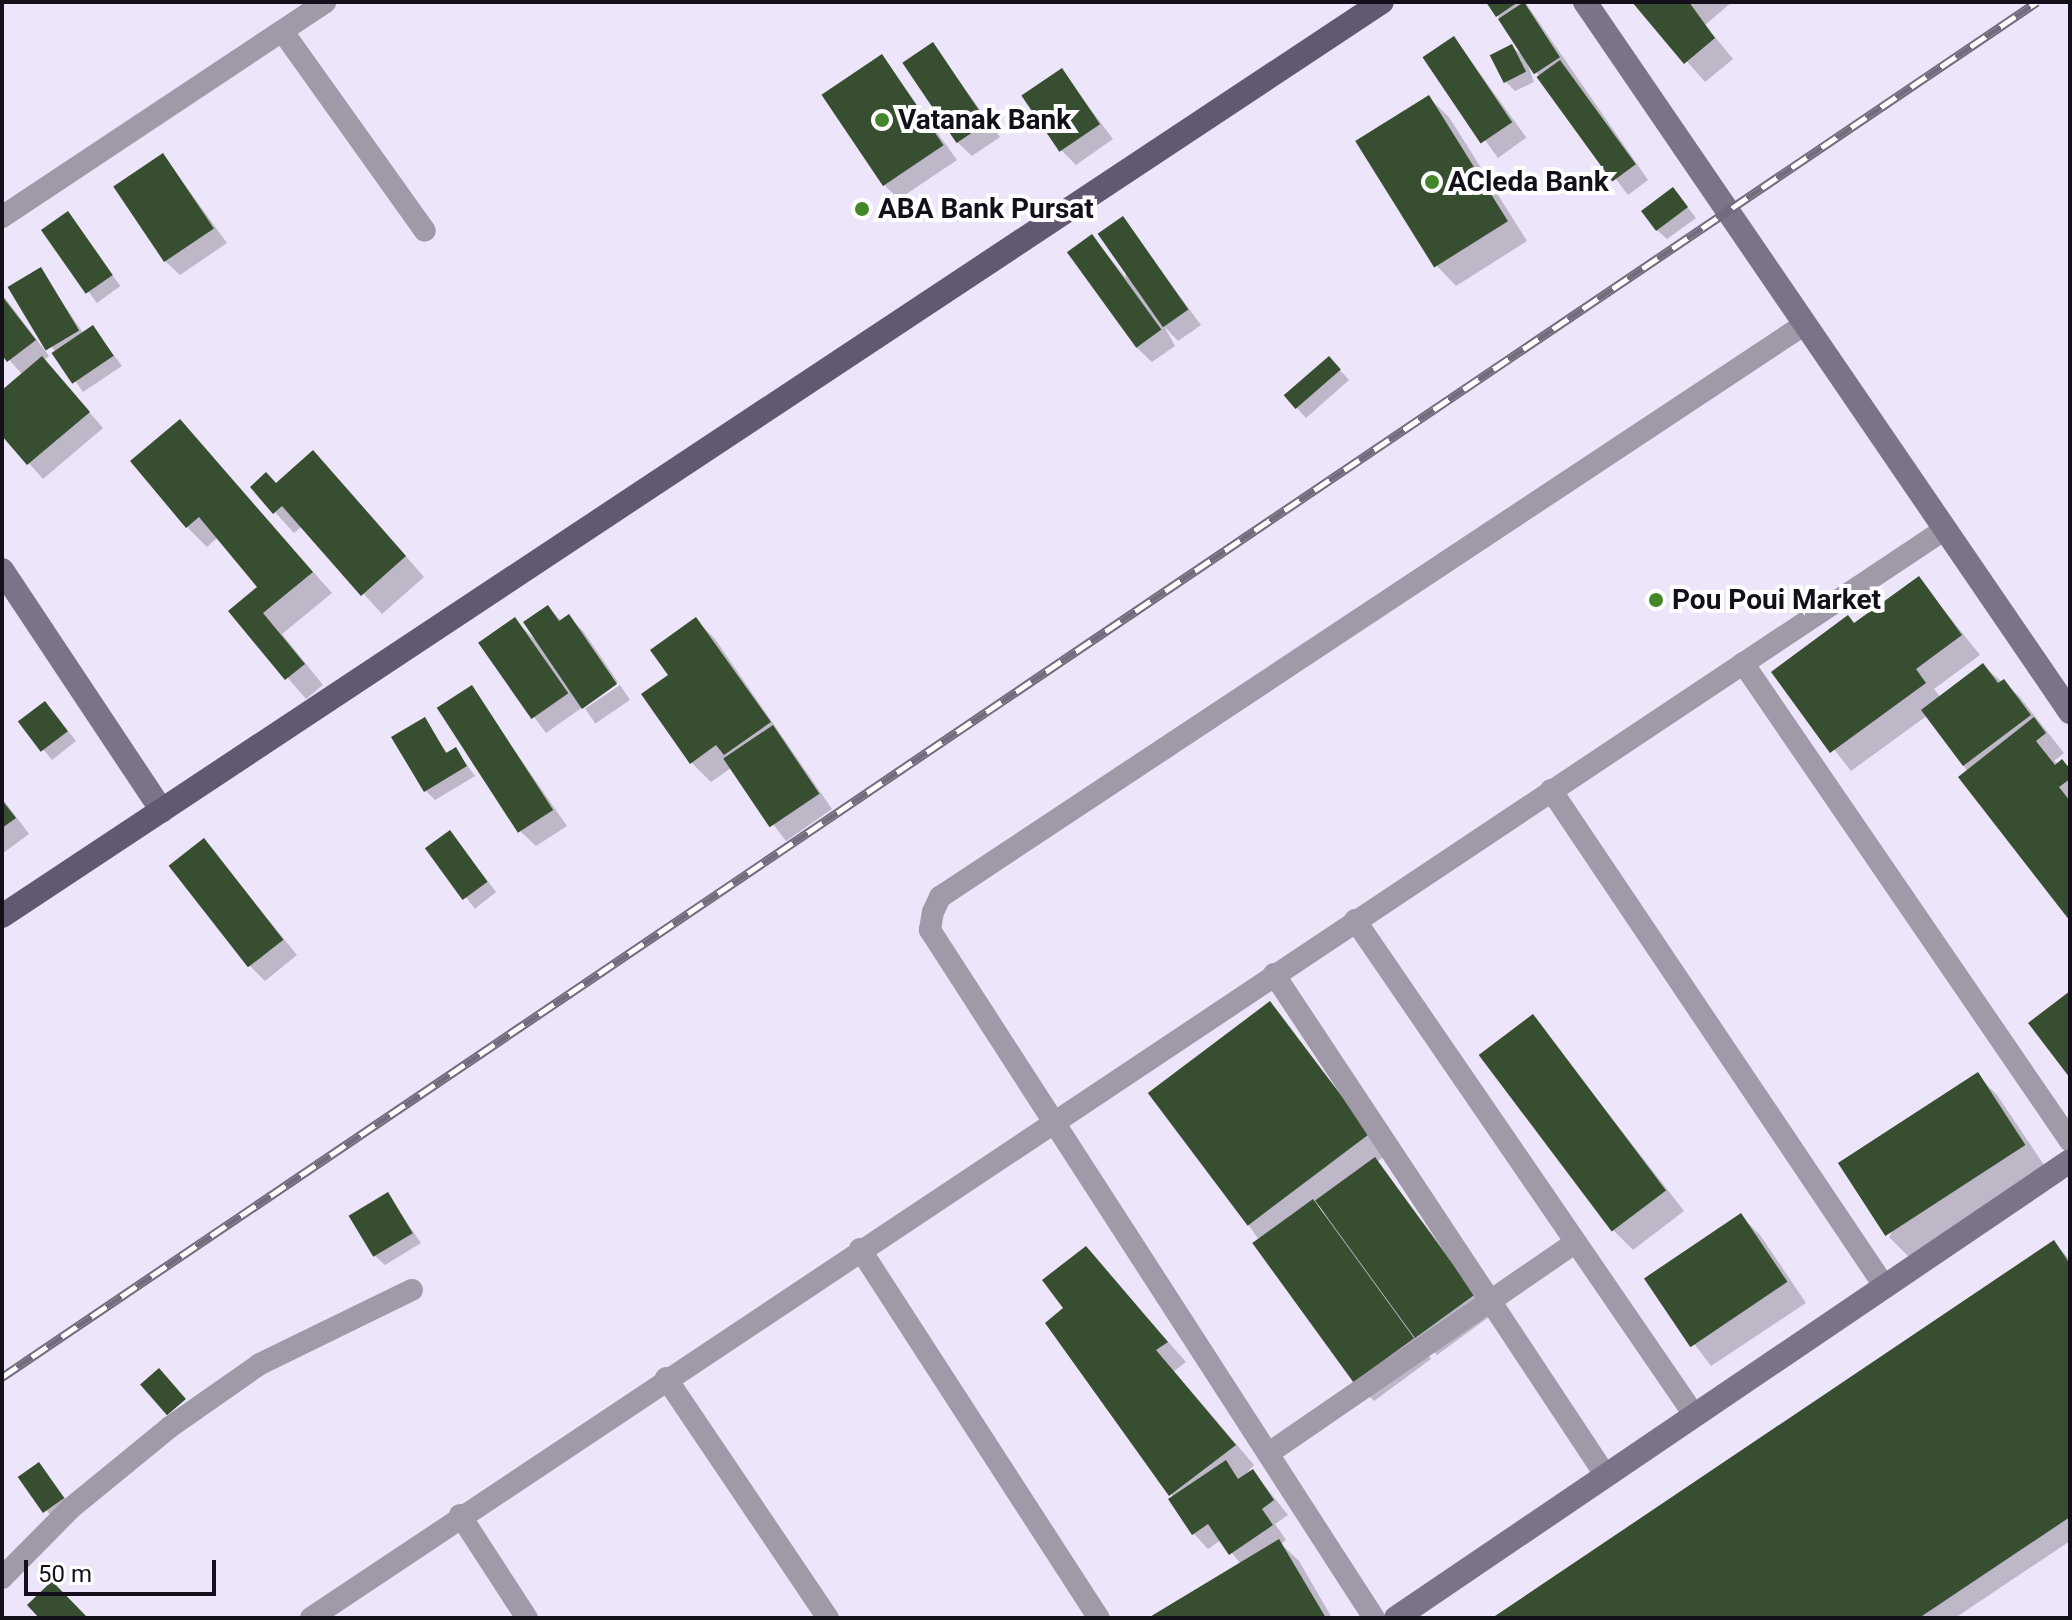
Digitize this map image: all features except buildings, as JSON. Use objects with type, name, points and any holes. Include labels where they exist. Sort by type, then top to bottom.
[{"type":"main road","points":[[2,916],[1382,2]]},
{"type":"street","points":[[1585,2],[2070,712]]},
{"type":"street","points":[[2,217],[283,32],[319,4]]},
{"type":"street","points":[[283,32],[425,231]]},
{"type":"street","points":[[1374,1618],[1269,1453],[1050,1123],[930,930],[940,897],[1805,324]]},
{"type":"street","points":[[311,1618],[460,1515],[1945,529]]},
{"type":"street","points":[[2,570],[162,811]]},
{"type":"street","points":[[1743,663],[2070,1141]]},
{"type":"street","points":[[1551,790],[1885,1287]]},
{"type":"street","points":[[1355,920],[1573,1244],[1695,1416]]},
{"type":"street","points":[[1274,974],[1606,1476]]},
{"type":"street","points":[[1396,1618],[2070,1161]]},
{"type":"street","points":[[1269,1453],[1573,1244]]},
{"type":"street","points":[[860,1249],[1099,1618]]},
{"type":"street","points":[[2,1578],[71,1508],[183,1418],[260,1364],[412,1290]]},
{"type":"street","points":[[666,1378],[828,1618]]},
{"type":"street","points":[[460,1515],[527,1618]]},
{"type":"railway","points":[[2,1377],[2037,2]]},
{"type":"place","name":"Vatanak Bank","points":[[882,120]]},
{"type":"place","name":"ACleda Bank","points":[[1432,182]]},
{"type":"place","name":"ABA Bank Pursat","points":[[862,209]]},
{"type":"place","name":"Pou Poui Market","points":[[1656,600]]}]
